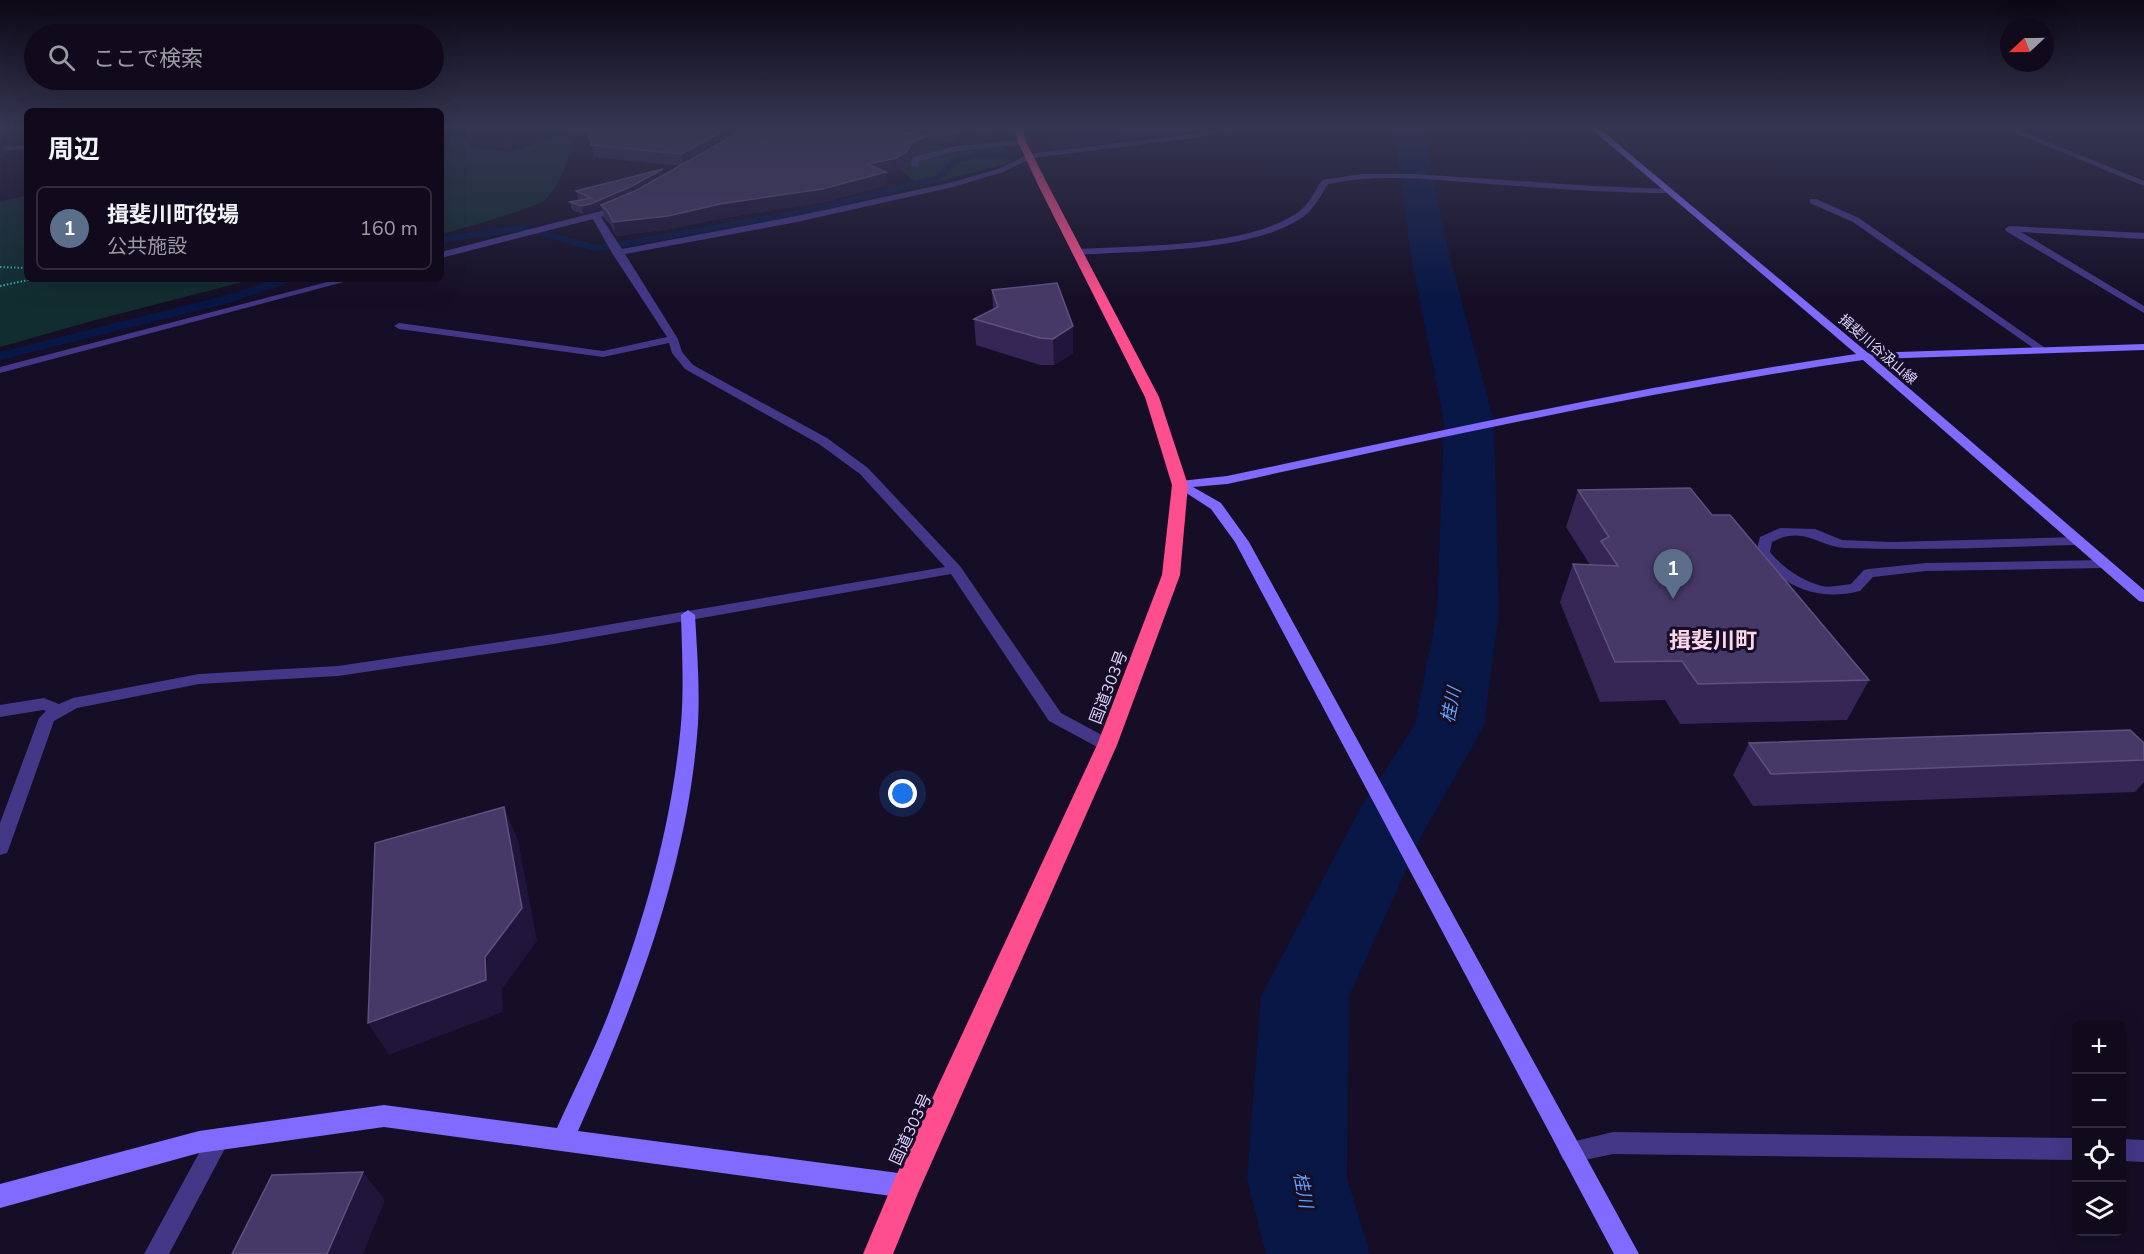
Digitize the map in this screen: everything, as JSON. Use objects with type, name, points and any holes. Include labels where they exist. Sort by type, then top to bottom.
[{"type":"highway","name":"国道303号","points":[[878,1254],[906,1186],[1107,745],[1170,576],[1180,485],[1152,397],[1045,184]]},
{"type":"street","points":[[615,248],[796,221],[952,184]]},
{"type":"street","points":[[1079,252],[1214,241],[1263,232],[1277,228],[1302,214],[1324,184]]},
{"type":"street","points":[[1512,184],[1603,191],[1668,191]]},
{"type":"street","name":"揖斐川谷汲山線","points":[[1659,184],[1865,356],[2144,598]]},
{"type":"street","points":[[1813,201],[1856,220],[2043,350]]},
{"type":"street","points":[[444,254],[596,216],[616,207]]},
{"type":"street","points":[[596,216],[673,339],[677,353],[689,367],[823,441],[864,471],[955,569],[1055,717],[1107,745]]},
{"type":"street","points":[[2144,236],[2009,229],[2144,310]]},
{"type":"street","points":[[0,370],[338,282]]},
{"type":"street","points":[[399,326],[603,354],[673,339]]},
{"type":"street","points":[[1180,485],[1227,480],[1500,421],[1769,370],[1865,356],[2144,347]]},
{"type":"street","points":[[1180,485],[1216,506],[1242,542],[1627,1254]]},
{"type":"street","points":[[2076,541],[1899,547],[1840,544],[1815,533],[1780,532],[1765,540],[1763,552],[1774,566],[1799,582],[1822,591],[1855,588],[1869,573],[1926,567],[2104,564]]},
{"type":"street","points":[[0,848],[47,718],[73,703],[199,679],[338,671],[554,639],[955,569]]},
{"type":"street","points":[[563,1140],[622,1004],[647,932],[668,852],[681,785],[687,735],[691,683],[688,615]]},
{"type":"street","points":[[0,711],[44,704],[59,710]]},
{"type":"street","points":[[0,1196],[199,1142],[384,1116],[906,1186]]},
{"type":"street","points":[[156,1254],[219,1139]]},
{"type":"street","points":[[1571,1152],[1613,1143],[2072,1149]]},
{"type":"street","points":[[2126,1150],[2144,1151]]},
{"type":"path","points":[[0,267],[24,268]]},
{"type":"path","points":[[0,286],[24,281]]},
{"type":"green space","points":[[444,184],[557,184],[546,199],[540,203],[444,233]]},
{"type":"green space","points":[[24,197],[24,282],[242,282],[0,347],[0,201]]},
{"type":"building","points":[[606,184],[636,184],[581,206],[570,202],[591,198],[576,191]]},
{"type":"building","points":[[648,184],[843,184],[822,189],[720,204],[668,216],[613,222],[601,205]]},
{"type":"building","points":[[1057,283],[1073,326],[1053,339],[1040,338],[974,319],[998,307],[992,290]]},
{"type":"building","points":[[1690,488],[1712,515],[1730,515],[1869,680],[1698,684],[1682,661],[1615,662],[1573,564],[1618,566],[1601,541],[1609,537],[1578,490]]},
{"type":"building","points":[[2130,730],[2144,743],[2144,760],[1771,774],[1749,743]]},
{"type":"building","points":[[504,807],[522,908],[485,957],[486,980],[368,1023],[375,843]]},
{"type":"building","points":[[363,1172],[327,1254],[232,1254],[272,1175]]},
{"type":"waterway","points":[[444,240],[523,228],[596,248],[804,212],[916,184]]},
{"type":"waterway","name":"桂川","points":[[1318,1254],[1297,1178],[1305,996],[1388,827],[1449,726],[1468,612],[1469,422],[1429,250],[1418,184]]},
{"type":"waterway","points":[[0,356],[232,298],[278,282]]},
{"type":"place","name":"揖斐川町役場","points":[[1673,599]]},
{"type":"district","name":"揖斐川町","points":[[1713,640]]}]
